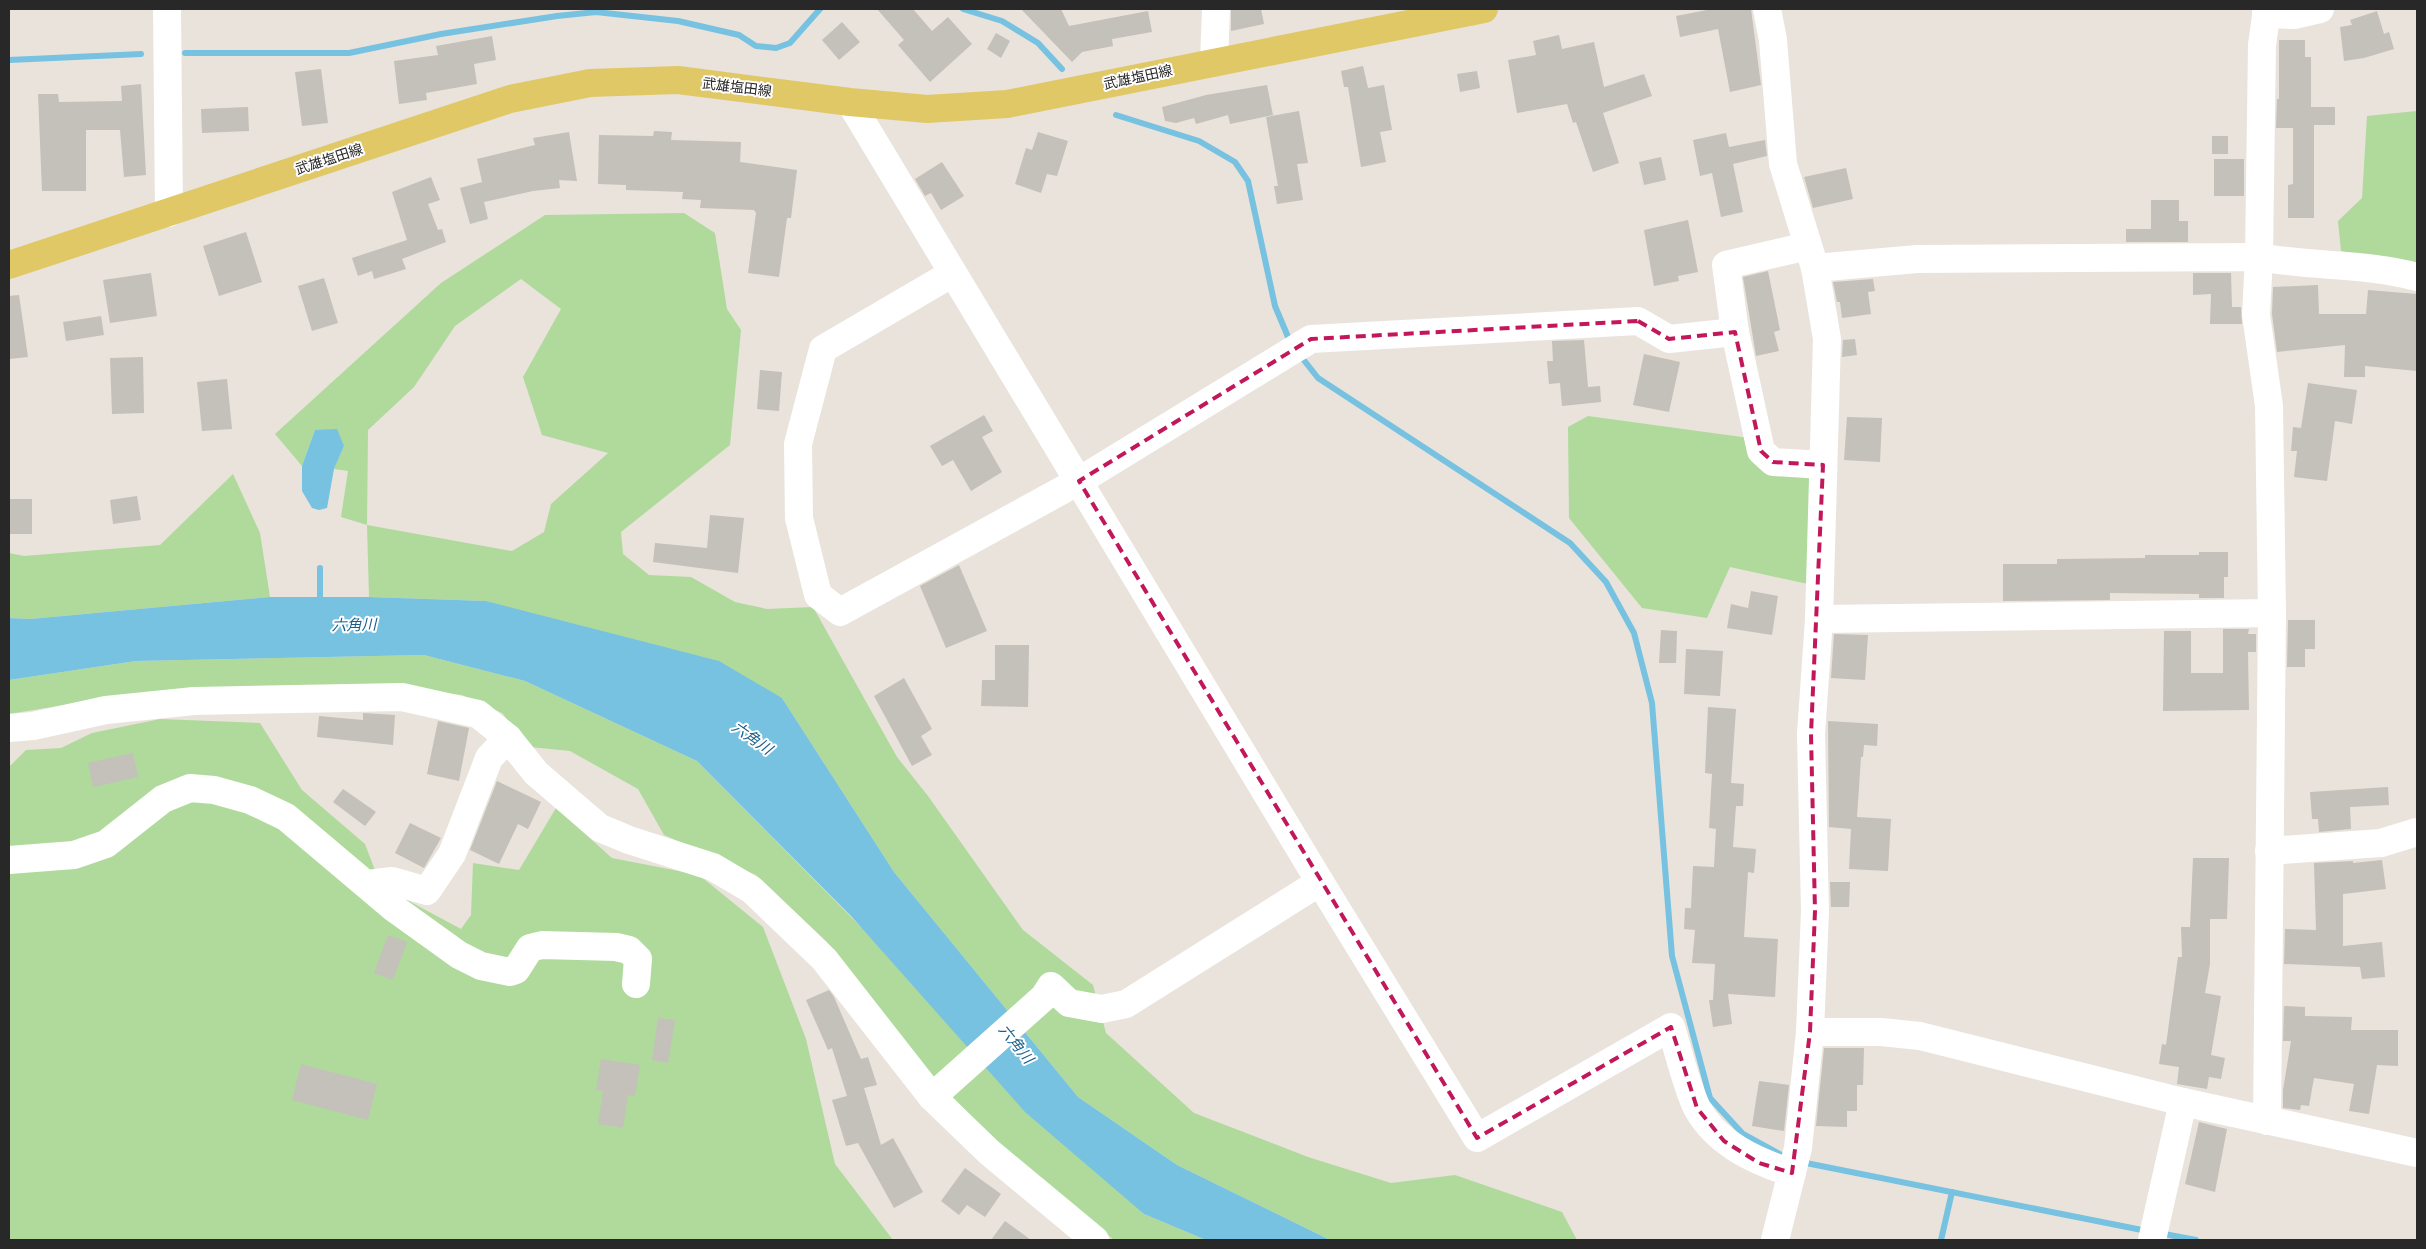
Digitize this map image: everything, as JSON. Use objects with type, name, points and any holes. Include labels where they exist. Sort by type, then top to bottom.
[{"type":"main road","name":"武雄塩田線","points":[[9,265],[510,99],[590,83],[678,80],[850,102],[927,109],[1007,104],[1484,9]]},
{"type":"street","points":[[166,9],[169,212]]},
{"type":"street","points":[[1214,62],[1216,9]]},
{"type":"street","points":[[1768,9],[1773,40],[1783,164],[1811,257],[1827,339],[1819,619],[1811,734],[1815,911],[1810,1032],[1795,1161],[1775,1240]]},
{"type":"street","points":[[2267,1121],[2272,614],[2269,406],[2256,315],[2259,257],[2262,45],[2267,11],[2294,15],[2320,9]]},
{"type":"street","points":[[850,102],[1320,882],[1477,1138],[1671,1028],[1697,1108],[1724,1141],[1759,1163],[1795,1161]]},
{"type":"street","points":[[1823,465],[1773,462],[1761,451],[1736,332],[1726,265],[1811,257],[1917,259],[2259,257],[2293,263],[2369,268],[2417,277]]},
{"type":"street","points":[[953,272],[823,350],[798,444],[799,518],[818,595],[840,612],[1078,481],[1311,339],[1638,321],[1669,339],[1736,332]]},
{"type":"street","points":[[1819,619],[2272,614]]},
{"type":"street","points":[[9,728],[33,726],[106,710],[194,701],[402,697],[478,714],[508,738],[536,773],[600,828],[629,840],[713,866],[752,890],[824,959],[989,1152],[1095,1240]]},
{"type":"street","points":[[368,884],[392,881],[427,892],[452,854],[489,758],[508,738]]},
{"type":"street","points":[[9,860],[74,855],[106,844],[163,799],[190,788],[214,790],[250,800],[286,818],[396,909],[459,955],[481,966],[510,972],[516,970],[530,948],[542,945],[616,947],[629,950],[638,959],[636,984]]},
{"type":"street","points":[[2269,851],[2381,843],[2417,832]]},
{"type":"street","points":[[937,1093],[1044,997],[1051,986],[1069,1003],[1102,1009],[1126,1004],[1320,882]]},
{"type":"street","points":[[1810,1032],[1881,1032],[1920,1036],[2183,1102],[2417,1153]]},
{"type":"street","points":[[2154,1231],[2183,1102]]},
{"type":"highlighted area","points":[[1638,321],[1669,339],[1735,332],[1761,451],[1773,462],[1823,465],[1811,734],[1815,911],[1810,1032],[1792,1173],[1759,1163],[1724,1141],[1697,1108],[1671,1027],[1477,1138],[1079,481],[1311,339]]},
{"type":"green space","points":[[2417,111],[2417,266],[2341,251],[2338,221],[2362,198],[2367,116]]},
{"type":"green space","points":[[684,213],[715,233],[727,309],[741,330],[730,445],[621,532],[623,554],[649,575],[691,577],[735,602],[767,609],[813,607],[897,757],[928,796],[1023,930],[1093,985],[1106,1033],[1194,1113],[1308,1157],[1391,1183],[1455,1175],[1562,1212],[1577,1240],[1330,1240],[1177,1165],[1078,1097],[894,872],[782,698],[486,601],[369,597],[367,525],[341,517],[348,471],[334,469],[344,446],[315,430],[302,466],[275,434],[441,283],[545,215]],"holes":[[[521,279],[561,309],[523,377],[542,435],[608,453],[551,504],[544,532],[512,551],[367,525],[368,430],[414,387],[455,326]]]},
{"type":"green space","points":[[1588,416],[1749,438],[1814,472],[1808,584],[1730,567],[1707,618],[1642,608],[1569,518],[1568,427]]},
{"type":"green space","points":[[233,474],[260,533],[270,597],[30,619],[9,618],[9,553],[24,556],[160,545]]},
{"type":"green space","points":[[424,655],[525,681],[697,761],[1144,1214],[1206,1240],[1114,1240],[992,1138],[927,1070],[827,942],[756,875],[664,835],[638,789],[570,751],[530,747],[502,713],[462,695],[400,688],[107,698],[9,714],[9,680],[136,661]]},
{"type":"green space","points":[[160,719],[260,723],[302,790],[365,844],[381,886],[461,929],[471,915],[473,863],[519,870],[556,808],[612,858],[699,875],[763,927],[806,1039],[835,1164],[893,1240],[9,1240],[9,767],[26,750],[61,748],[92,733]]},
{"type":"water","points":[[337,429],[344,446],[334,469],[327,508],[319,510],[312,508],[302,491],[302,466],[315,430]]},
{"type":"water","name":"六角川","points":[[270,597],[369,597],[486,601],[719,661],[782,698],[894,872],[1078,1097],[1177,1165],[1330,1240],[1206,1240],[1144,1214],[1025,1112],[851,916],[697,761],[525,681],[424,655],[136,661],[9,680],[9,618],[30,619]]},
{"type":"building","points":[[877,9],[913,9],[932,31],[948,17],[972,44],[930,82],[898,45],[904,40]]},
{"type":"building","points":[[1021,9],[1061,9],[1069,26],[1148,11],[1152,32],[1112,39],[1113,46],[1082,52],[1072,62]]},
{"type":"building","points":[[1231,9],[1261,9],[1264,24],[1231,31]]},
{"type":"building","points":[[1712,9],[1751,9],[1761,85],[1730,92],[1718,29],[1680,37],[1676,16]]},
{"type":"building","points":[[2377,11],[2384,34],[2389,32],[2394,49],[2364,58],[2344,61],[2340,27],[2352,25],[2350,20]]},
{"type":"building","points":[[842,22],[860,42],[839,60],[822,40]]},
{"type":"building","points":[[996,33],[1010,41],[1001,58],[987,49]]},
{"type":"building","points":[[1559,35],[1562,49],[1594,42],[1604,87],[1644,74],[1652,96],[1603,113],[1619,163],[1593,172],[1576,122],[1573,123],[1567,104],[1517,113],[1508,60],[1536,55],[1533,41]]},
{"type":"building","points":[[492,36],[496,60],[474,64],[477,84],[426,93],[427,100],[399,104],[394,61],[438,55],[436,46]]},
{"type":"building","points":[[2279,40],[2305,40],[2305,57],[2311,57],[2311,107],[2335,107],[2335,125],[2314,125],[2314,218],[2288,218],[2288,185],[2293,184],[2293,128],[2276,128],[2277,99],[2279,99]]},
{"type":"building","points":[[1363,66],[1368,88],[1384,85],[1392,130],[1380,132],[1386,162],[1361,167],[1348,87],[1344,87],[1341,71]]},
{"type":"building","points":[[321,69],[328,123],[302,126],[295,72]]},
{"type":"building","points":[[1477,71],[1480,88],[1460,92],[1457,74]]},
{"type":"building","points":[[141,84],[146,175],[124,177],[120,130],[86,130],[86,191],[42,191],[38,94],[58,94],[59,102],[122,101],[121,86]]},
{"type":"building","points":[[1267,85],[1273,115],[1230,124],[1228,115],[1196,124],[1194,118],[1176,123],[1165,121],[1162,107],[1206,95]]},
{"type":"building","points":[[248,107],[249,131],[202,133],[201,109]]},
{"type":"building","points":[[1299,111],[1308,163],[1297,164],[1303,200],[1277,204],[1274,186],[1278,186],[1266,117]]},
{"type":"building","points":[[654,131],[672,132],[671,140],[741,142],[740,162],[797,170],[791,218],[787,218],[779,277],[748,273],[756,213],[754,210],[700,208],[701,200],[682,199],[683,192],[626,190],[626,185],[598,184],[599,135],[653,136]]},
{"type":"building","points":[[569,132],[577,181],[559,180],[560,188],[533,191],[484,202],[488,219],[470,224],[460,188],[482,182],[477,159],[535,145],[533,138]]},
{"type":"building","points":[[1038,132],[1068,141],[1057,176],[1047,174],[1041,193],[1015,184],[1026,148],[1032,150]]},
{"type":"building","points":[[1726,133],[1729,147],[1765,140],[1767,156],[1733,164],[1743,212],[1721,217],[1712,173],[1700,176],[1693,140]]},
{"type":"building","points":[[2212,136],[2228,136],[2228,154],[2212,154]]},
{"type":"building","points":[[1661,157],[1666,180],[1644,185],[1639,162]]},
{"type":"building","points":[[2214,159],[2244,159],[2244,196],[2214,196]]},
{"type":"building","points":[[942,162],[964,196],[941,210],[931,193],[925,196],[915,179]]},
{"type":"building","points":[[1846,168],[1853,199],[1813,208],[1804,177]]},
{"type":"building","points":[[431,177],[440,200],[428,204],[438,230],[442,229],[446,242],[402,259],[406,269],[374,279],[372,271],[358,276],[352,258],[407,240],[392,192]]},
{"type":"building","points":[[2151,200],[2179,200],[2179,221],[2188,221],[2188,242],[2126,242],[2126,229],[2151,229]]},
{"type":"building","points":[[1688,220],[1698,272],[1678,276],[1679,281],[1654,286],[1644,230]]},
{"type":"building","points":[[246,232],[262,282],[219,296],[203,246]]},
{"type":"building","points":[[1768,271],[1780,330],[1774,332],[1779,351],[1756,356],[1743,277]]},
{"type":"building","points":[[151,273],[157,316],[110,323],[103,280]]},
{"type":"building","points":[[2193,273],[2231,273],[2232,307],[2241,307],[2242,324],[2210,324],[2211,294],[2193,295]]},
{"type":"building","points":[[324,278],[338,323],[312,331],[298,286]]},
{"type":"building","points":[[1873,279],[1875,291],[1868,292],[1871,314],[1842,318],[1840,302],[1837,302],[1833,282]]},
{"type":"building","points":[[2318,285],[2319,314],[2366,314],[2368,290],[2417,294],[2417,371],[2365,366],[2365,377],[2344,377],[2345,345],[2277,352],[2272,314],[2273,287]]},
{"type":"building","points":[[19,295],[28,357],[9,359],[9,296]]},
{"type":"building","points":[[101,316],[104,335],[66,341],[63,322]]},
{"type":"building","points":[[1855,339],[1857,355],[1842,357],[1843,340]]},
{"type":"building","points":[[1584,340],[1588,387],[1600,386],[1601,402],[1562,406],[1560,383],[1549,384],[1547,361],[1553,361],[1552,341]]},
{"type":"building","points":[[1644,354],[1680,362],[1669,412],[1633,405]]},
{"type":"building","points":[[143,357],[144,413],[112,414],[110,358]]},
{"type":"building","points":[[760,370],[782,372],[779,411],[757,409]]},
{"type":"building","points":[[227,379],[232,429],[202,431],[197,382]]},
{"type":"building","points":[[2308,383],[2357,390],[2352,424],[2335,421],[2327,481],[2294,477],[2297,451],[2291,451],[2293,427],[2301,428]]},
{"type":"building","points":[[984,415],[993,431],[982,437],[1002,472],[971,491],[953,460],[942,466],[930,446]]},
{"type":"building","points":[[1847,417],[1882,418],[1880,462],[1844,460]]},
{"type":"building","points":[[137,496],[141,520],[113,524],[110,500]]},
{"type":"building","points":[[9,499],[32,499],[32,534],[9,534]]},
{"type":"building","points":[[710,515],[744,518],[738,573],[653,562],[655,543],[707,548]]},
{"type":"building","points":[[2199,552],[2228,552],[2228,577],[2224,577],[2224,598],[2199,598],[2199,594],[2110,593],[2110,600],[2003,601],[2003,564],[2057,564],[2057,559],[2145,558],[2145,555],[2199,555]]},
{"type":"building","points":[[959,565],[987,631],[946,648],[920,586]]},
{"type":"building","points":[[1751,591],[1778,596],[1772,635],[1727,628],[1731,604],[1748,608]]},
{"type":"building","points":[[2288,620],[2315,620],[2315,649],[2305,649],[2305,667],[2287,667]]},
{"type":"building","points":[[2223,629],[2249,629],[2248,634],[2256,634],[2256,652],[2248,652],[2249,710],[2163,711],[2164,631],[2191,631],[2191,673],[2223,673]]},
{"type":"building","points":[[1661,630],[1677,631],[1676,663],[1659,663]]},
{"type":"building","points":[[1834,634],[1868,635],[1865,680],[1831,678]]},
{"type":"building","points":[[995,645],[1029,645],[1028,707],[981,706],[982,680],[995,680]]},
{"type":"building","points":[[1686,649],[1723,651],[1720,696],[1684,694]]},
{"type":"building","points":[[904,678],[932,729],[921,736],[932,755],[912,766],[874,696]]},
{"type":"building","points":[[1708,707],[1736,709],[1731,783],[1744,784],[1743,806],[1736,806],[1733,847],[1756,849],[1754,873],[1748,872],[1744,937],[1778,939],[1775,997],[1728,994],[1732,1024],[1713,1027],[1709,1000],[1713,1000],[1715,964],[1692,963],[1695,930],[1684,929],[1685,908],[1691,908],[1693,866],[1714,867],[1716,829],[1709,828],[1712,774],[1705,773]]},
{"type":"building","points":[[363,713],[395,715],[393,745],[317,737],[319,716],[363,720]]},
{"type":"building","points":[[438,721],[469,728],[459,781],[427,774]]},
{"type":"building","points":[[1828,721],[1878,724],[1877,746],[1864,745],[1863,757],[1861,757],[1857,817],[1891,819],[1888,871],[1849,869],[1851,829],[1829,827]]},
{"type":"building","points":[[133,753],[138,777],[93,787],[88,763]]},
{"type":"building","points":[[497,781],[541,802],[528,829],[518,824],[499,864],[470,850]]},
{"type":"building","points":[[2388,787],[2389,805],[2350,807],[2351,829],[2319,832],[2318,819],[2312,819],[2310,792]]},
{"type":"building","points":[[343,789],[376,812],[365,826],[333,802]]},
{"type":"building","points":[[410,823],[441,838],[424,868],[395,853]]},
{"type":"building","points":[[2193,858],[2229,858],[2227,919],[2210,919],[2210,964],[2205,993],[2221,996],[2211,1055],[2225,1058],[2221,1079],[2209,1077],[2207,1089],[2177,1084],[2179,1067],[2159,1064],[2162,1044],[2166,1045],[2178,957],[2182,957],[2181,927],[2190,927]]},
{"type":"building","points":[[2382,860],[2386,889],[2343,894],[2343,946],[2382,942],[2385,977],[2362,979],[2360,967],[2284,964],[2285,929],[2316,930],[2314,863],[2353,861],[2353,863]]},
{"type":"building","points":[[1830,882],[1850,882],[1849,907],[1831,907]]},
{"type":"building","points":[[388,935],[407,942],[393,980],[374,973]]},
{"type":"building","points":[[829,990],[834,997],[861,1059],[868,1057],[877,1085],[864,1088],[881,1145],[893,1138],[923,1192],[894,1208],[858,1143],[846,1146],[832,1100],[847,1096],[832,1048],[828,1050],[806,1000]]},
{"type":"building","points":[[2284,1006],[2305,1007],[2305,1016],[2352,1017],[2351,1030],[2398,1030],[2398,1066],[2377,1065],[2369,1114],[2349,1111],[2354,1084],[2314,1078],[2309,1106],[2301,1105],[2300,1110],[2283,1108],[2283,1090],[2291,1041],[2283,1041]]},
{"type":"building","points":[[658,1018],[675,1020],[668,1063],[652,1060]]},
{"type":"building","points":[[1824,1048],[1864,1048],[1863,1085],[1857,1085],[1857,1111],[1847,1111],[1847,1127],[1816,1126]]},
{"type":"building","points":[[601,1059],[640,1065],[635,1096],[628,1095],[623,1128],[598,1124],[603,1091],[596,1090]]},
{"type":"building","points":[[301,1064],[377,1084],[368,1120],[292,1100]]},
{"type":"building","points":[[1759,1081],[1789,1085],[1784,1131],[1752,1126]]},
{"type":"building","points":[[2199,1122],[2227,1129],[2215,1192],[2185,1184]]},
{"type":"building","points":[[965,1168],[1001,1194],[985,1217],[967,1205],[959,1215],[941,1201]]},
{"type":"building","points":[[1005,1221],[1031,1240],[991,1240]]},
{"type":"waterway","points":[[185,53],[349,53],[441,34],[557,16],[596,12],[678,21],[739,35],[756,46],[776,48],[790,43],[820,9]]},
{"type":"waterway","points":[[963,9],[1002,21],[1038,43],[1062,69]]},
{"type":"waterway","points":[[9,60],[141,54]]},
{"type":"waterway","points":[[1116,115],[1199,141],[1235,162],[1248,181],[1275,306],[1291,344]]},
{"type":"waterway","points":[[1299,354],[1318,378],[1570,543],[1606,582],[1634,633],[1652,703],[1672,956],[1710,1098],[1743,1134],[1785,1157]]},
{"type":"waterway","points":[[320,568],[320,604]]},
{"type":"waterway","points":[[1801,1162],[2147,1231]]},
{"type":"waterway","points":[[1941,1240],[1952,1192]]},
{"type":"waterway","points":[[2159,1233],[2196,1240]]}]
